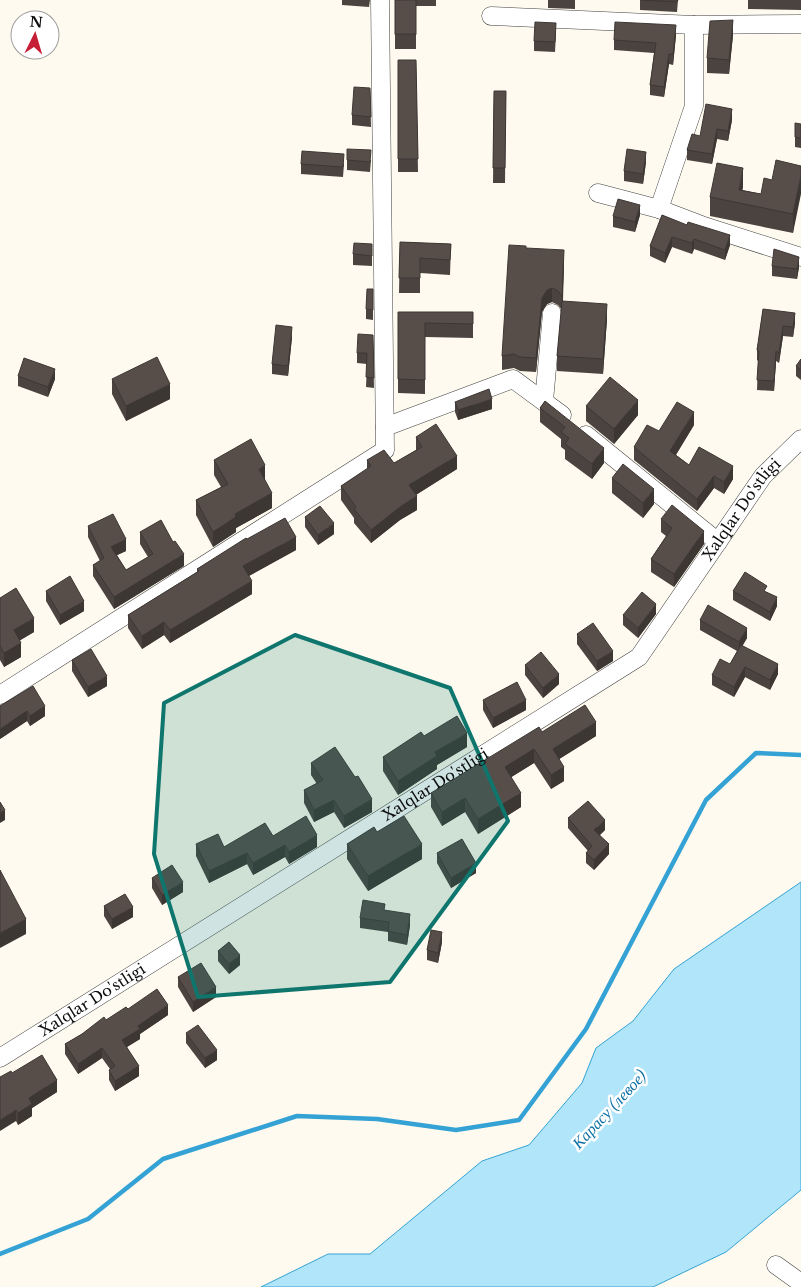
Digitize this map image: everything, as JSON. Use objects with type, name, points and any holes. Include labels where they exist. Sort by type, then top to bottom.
[{"type":"street","points":[[0,695],[386,450],[380,0]]},
{"type":"street","points":[[491,16],[694,25],[801,24]]},
{"type":"street","points":[[659,209],[694,106],[694,25]]},
{"type":"street","points":[[598,194],[659,209],[701,225],[801,257]]},
{"type":"street","points":[[544,401],[552,313]]},
{"type":"street","points":[[385,427],[514,379],[544,401],[718,542]]},
{"type":"street","name":"Xalqlar Do'stligi","points":[[0,1058],[639,657],[763,476],[801,439]]},
{"type":"street","points":[[776,1265],[801,1283]]},
{"type":"highlighted area","points":[[295,635],[450,688],[508,821],[390,982],[198,997],[154,854],[164,703]]},
{"type":"water","name":"Карасу (левое)","points":[[801,882],[801,1190],[726,1252],[653,1287],[261,1287],[328,1254],[370,1254],[482,1161],[529,1145],[582,1083],[596,1048],[633,1021],[674,969]]},
{"type":"building","points":[[395,0],[416,0],[416,34],[395,34]]},
{"type":"building","points":[[641,0],[678,0],[677,2]]},
{"type":"building","points":[[733,20],[729,60],[707,58],[710,21]]},
{"type":"building","points":[[535,22],[556,23],[555,42],[534,41]]},
{"type":"building","points":[[615,22],[676,25],[673,54],[669,54],[664,87],[650,85],[656,43],[614,40]]},
{"type":"building","points":[[398,60],[416,60],[418,159],[398,159]]},
{"type":"building","points":[[354,87],[370,88],[371,117],[352,115]]},
{"type":"building","points":[[494,91],[506,91],[505,168],[493,168]]},
{"type":"building","points":[[706,104],[732,109],[728,131],[717,129],[712,154],[687,150],[692,134],[700,136]]},
{"type":"building","points":[[795,123],[801,124],[801,138],[795,137]]},
{"type":"building","points":[[347,149],[371,150],[370,162],[347,160]]},
{"type":"building","points":[[627,149],[646,152],[643,174],[624,171]]},
{"type":"building","points":[[302,151],[344,154],[343,167],[301,164]]},
{"type":"building","points":[[776,160],[801,166],[793,214],[710,197],[717,163],[743,168],[739,190],[761,194],[764,178],[772,180]]},
{"type":"building","points":[[618,199],[640,205],[635,222],[613,216]]},
{"type":"building","points":[[662,215],[687,225],[688,222],[730,235],[725,250],[694,239],[692,243],[672,237],[665,253],[650,246]]},
{"type":"building","points":[[400,242],[451,244],[450,260],[420,258],[420,278],[399,278]]},
{"type":"building","points":[[354,243],[372,244],[372,256],[353,254]]},
{"type":"building","points":[[509,245],[564,250],[562,297],[558,291],[552,288],[547,290],[542,298],[536,358],[520,357],[514,354],[502,356]]},
{"type":"building","points":[[774,249],[799,257],[797,269],[772,266]]},
{"type":"building","points":[[367,289],[373,289],[373,310],[366,309]]},
{"type":"building","points":[[562,301],[607,304],[603,359],[557,356]]},
{"type":"building","points":[[763,309],[795,313],[793,327],[783,326],[779,353],[776,351],[774,381],[757,380],[759,351],[757,350]]},
{"type":"building","points":[[398,312],[473,312],[473,324],[425,323],[425,380],[398,379]]},
{"type":"building","points":[[276,325],[292,327],[288,366],[272,364]]},
{"type":"building","points":[[358,334],[373,335],[374,378],[366,377],[367,353],[357,353]]},
{"type":"building","points":[[157,357],[170,384],[126,406],[112,379]]},
{"type":"building","points":[[24,358],[55,369],[48,387],[18,376]]},
{"type":"building","points":[[801,359],[801,370],[796,366]]},
{"type":"building","points":[[610,377],[638,400],[614,429],[586,406]]},
{"type":"building","points":[[489,389],[492,399],[458,410],[455,402]]},
{"type":"building","points":[[545,401],[604,448],[592,464],[565,444],[569,438],[561,432],[565,427],[540,408]]},
{"type":"building","points":[[677,402],[694,412],[670,451],[689,465],[699,447],[733,466],[724,482],[714,476],[697,499],[634,447],[647,425],[659,431]]},
{"type":"building","points":[[436,424],[457,456],[409,485],[417,496],[371,530],[354,509],[356,507],[341,486],[371,466],[367,460],[384,450],[394,463],[422,447],[416,437]]},
{"type":"building","points":[[251,439],[265,465],[259,469],[272,493],[235,514],[236,517],[213,532],[196,500],[228,484],[214,460]]},
{"type":"building","points":[[623,464],[654,489],[643,503],[612,478]]},
{"type":"building","points":[[672,505],[704,531],[674,574],[651,559],[672,528],[661,519]]},
{"type":"building","points":[[320,506],[334,523],[318,535],[305,517]]},
{"type":"building","points":[[113,514],[126,539],[111,547],[126,570],[153,554],[140,532],[161,520],[173,542],[175,541],[184,554],[114,597],[93,565],[104,558],[88,526]]},
{"type":"building","points":[[285,518],[296,537],[243,566],[252,581],[170,630],[164,622],[142,636],[128,615],[199,571],[197,569],[246,538]]},
{"type":"building","points":[[745,572],[767,586],[764,591],[777,597],[770,612],[733,591]]},
{"type":"building","points":[[70,576],[84,601],[60,615],[46,591]]},
{"type":"building","points":[[16,588],[34,618],[14,630],[21,643],[4,653],[0,646],[0,598]]},
{"type":"building","points":[[642,592],[656,604],[638,628],[623,615]]},
{"type":"building","points":[[708,605],[747,628],[739,642],[700,620]]},
{"type":"building","points":[[593,623],[613,651],[597,661],[577,634]]},
{"type":"building","points":[[741,645],[778,664],[770,680],[745,667],[734,687],[712,675],[720,659],[730,664]]},
{"type":"building","points":[[91,649],[107,676],[88,687],[72,660]]},
{"type":"building","points":[[541,652],[559,674],[543,688],[525,665]]},
{"type":"building","points":[[517,682],[526,700],[493,718],[483,700]]},
{"type":"building","points":[[33,686],[45,706],[30,716],[27,711],[0,729],[0,706]]},
{"type":"building","points":[[585,705],[596,722],[553,749],[564,767],[551,775],[534,749],[505,767],[521,793],[478,819],[465,798],[442,812],[431,793],[539,727],[542,732]]},
{"type":"building","points":[[457,716],[467,733],[435,752],[437,756],[398,781],[383,757],[421,732],[424,736]]},
{"type":"building","points":[[335,747],[355,777],[358,776],[372,799],[344,816],[334,800],[314,810],[304,790],[323,780],[311,763]]},
{"type":"building","points":[[588,801],[605,820],[594,830],[609,844],[594,860],[586,853],[592,846],[568,818]]},
{"type":"building","points":[[0,802],[5,810],[0,813]]},
{"type":"building","points":[[306,816],[317,835],[289,852],[285,845],[253,863],[247,853],[209,871],[196,844],[218,834],[224,847],[265,823],[273,836]]},
{"type":"building","points":[[404,816],[422,844],[368,876],[347,844],[374,827],[377,832]]},
{"type":"building","points":[[462,839],[476,863],[451,878],[437,853]]},
{"type":"building","points":[[172,865],[183,882],[162,895],[152,878]]},
{"type":"building","points":[[0,870],[26,919],[0,933]]},
{"type":"building","points":[[125,894],[133,907],[112,919],[104,906]]},
{"type":"building","points":[[363,900],[385,904],[384,910],[410,914],[407,935],[388,931],[389,922],[360,918]]},
{"type":"building","points":[[431,930],[442,932],[438,953],[427,950]]},
{"type":"building","points":[[229,942],[240,955],[229,964],[218,951]]},
{"type":"building","points":[[201,963],[216,987],[193,1002],[178,977]]},
{"type":"building","points":[[157,989],[168,1005],[138,1026],[140,1029],[122,1040],[139,1066],[115,1081],[109,1070],[115,1066],[102,1048],[78,1064],[65,1044],[104,1017],[106,1020],[126,1007],[128,1009]]},
{"type":"building","points":[[198,1025],[217,1050],[205,1058],[186,1033]]},
{"type":"building","points":[[42,1055],[57,1080],[29,1098],[32,1104],[18,1113],[16,1110],[0,1120],[0,1077],[11,1071],[12,1073]]},
{"type":"waterway","points":[[0,1254],[88,1219],[163,1159],[297,1116],[377,1119],[456,1130],[519,1120],[586,1029],[706,800],[756,753],[801,755]]}]
